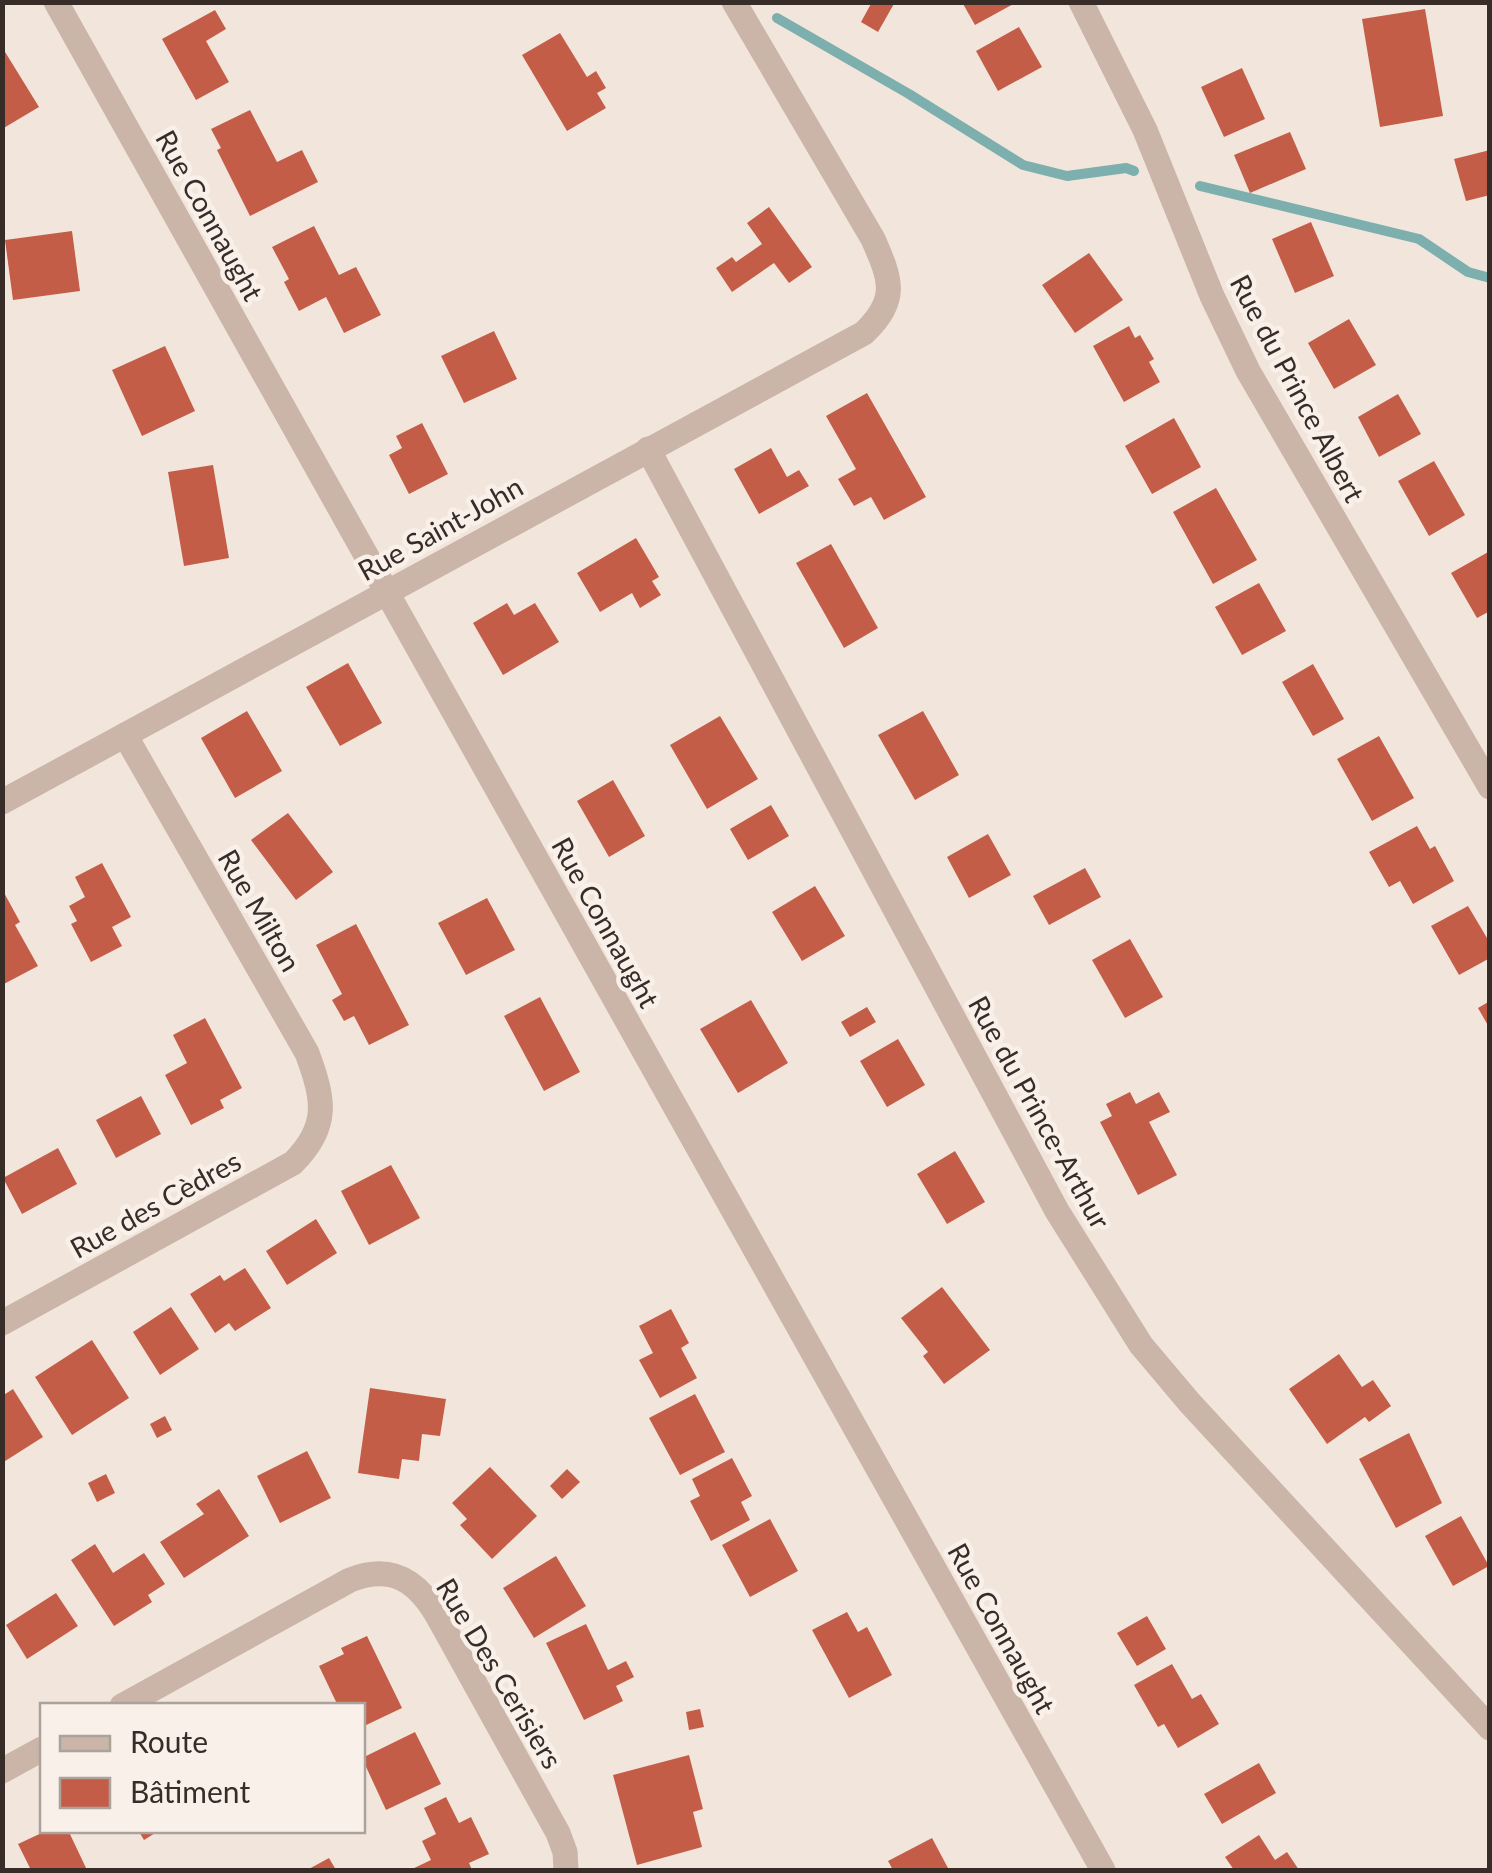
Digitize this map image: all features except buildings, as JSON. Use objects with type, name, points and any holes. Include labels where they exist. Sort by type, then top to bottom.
[{"type":"street","name":"Rue Connaught","points":[[56,2],[1103,1870]]},
{"type":"street","name":"Rue Saint-John","points":[[2,802],[864,333],[883,314],[889,291],[873,239],[734,2]]},
{"type":"street","name":"Rue du Prince Albert","points":[[1082,2],[1145,130],[1212,296],[1248,371],[1490,787]]},
{"type":"street","name":"Rue du Prince-Arthur","points":[[648,448],[1058,1211],[1142,1344],[1212,1428],[1490,1728]]},
{"type":"street","name":"Rue Milton","points":[[125,734],[307,1053],[320,1086],[321,1121]]},
{"type":"street","name":"Rue des Cèdres","points":[[2,1324],[293,1163],[310,1146],[321,1121]]},
{"type":"street","name":"Rue Des Cerisiers","points":[[127,1703],[350,1580],[370,1574],[400,1578],[426,1596],[437,1615],[558,1833],[566,1870]]},
{"type":"street","points":[[2,1771],[40,1750]]},
{"type":"waterway","points":[[777,18],[1023,165],[1067,176],[1126,168],[1134,171]]},
{"type":"waterway","points":[[1200,186],[1419,239],[1468,272],[1490,278]]}]
